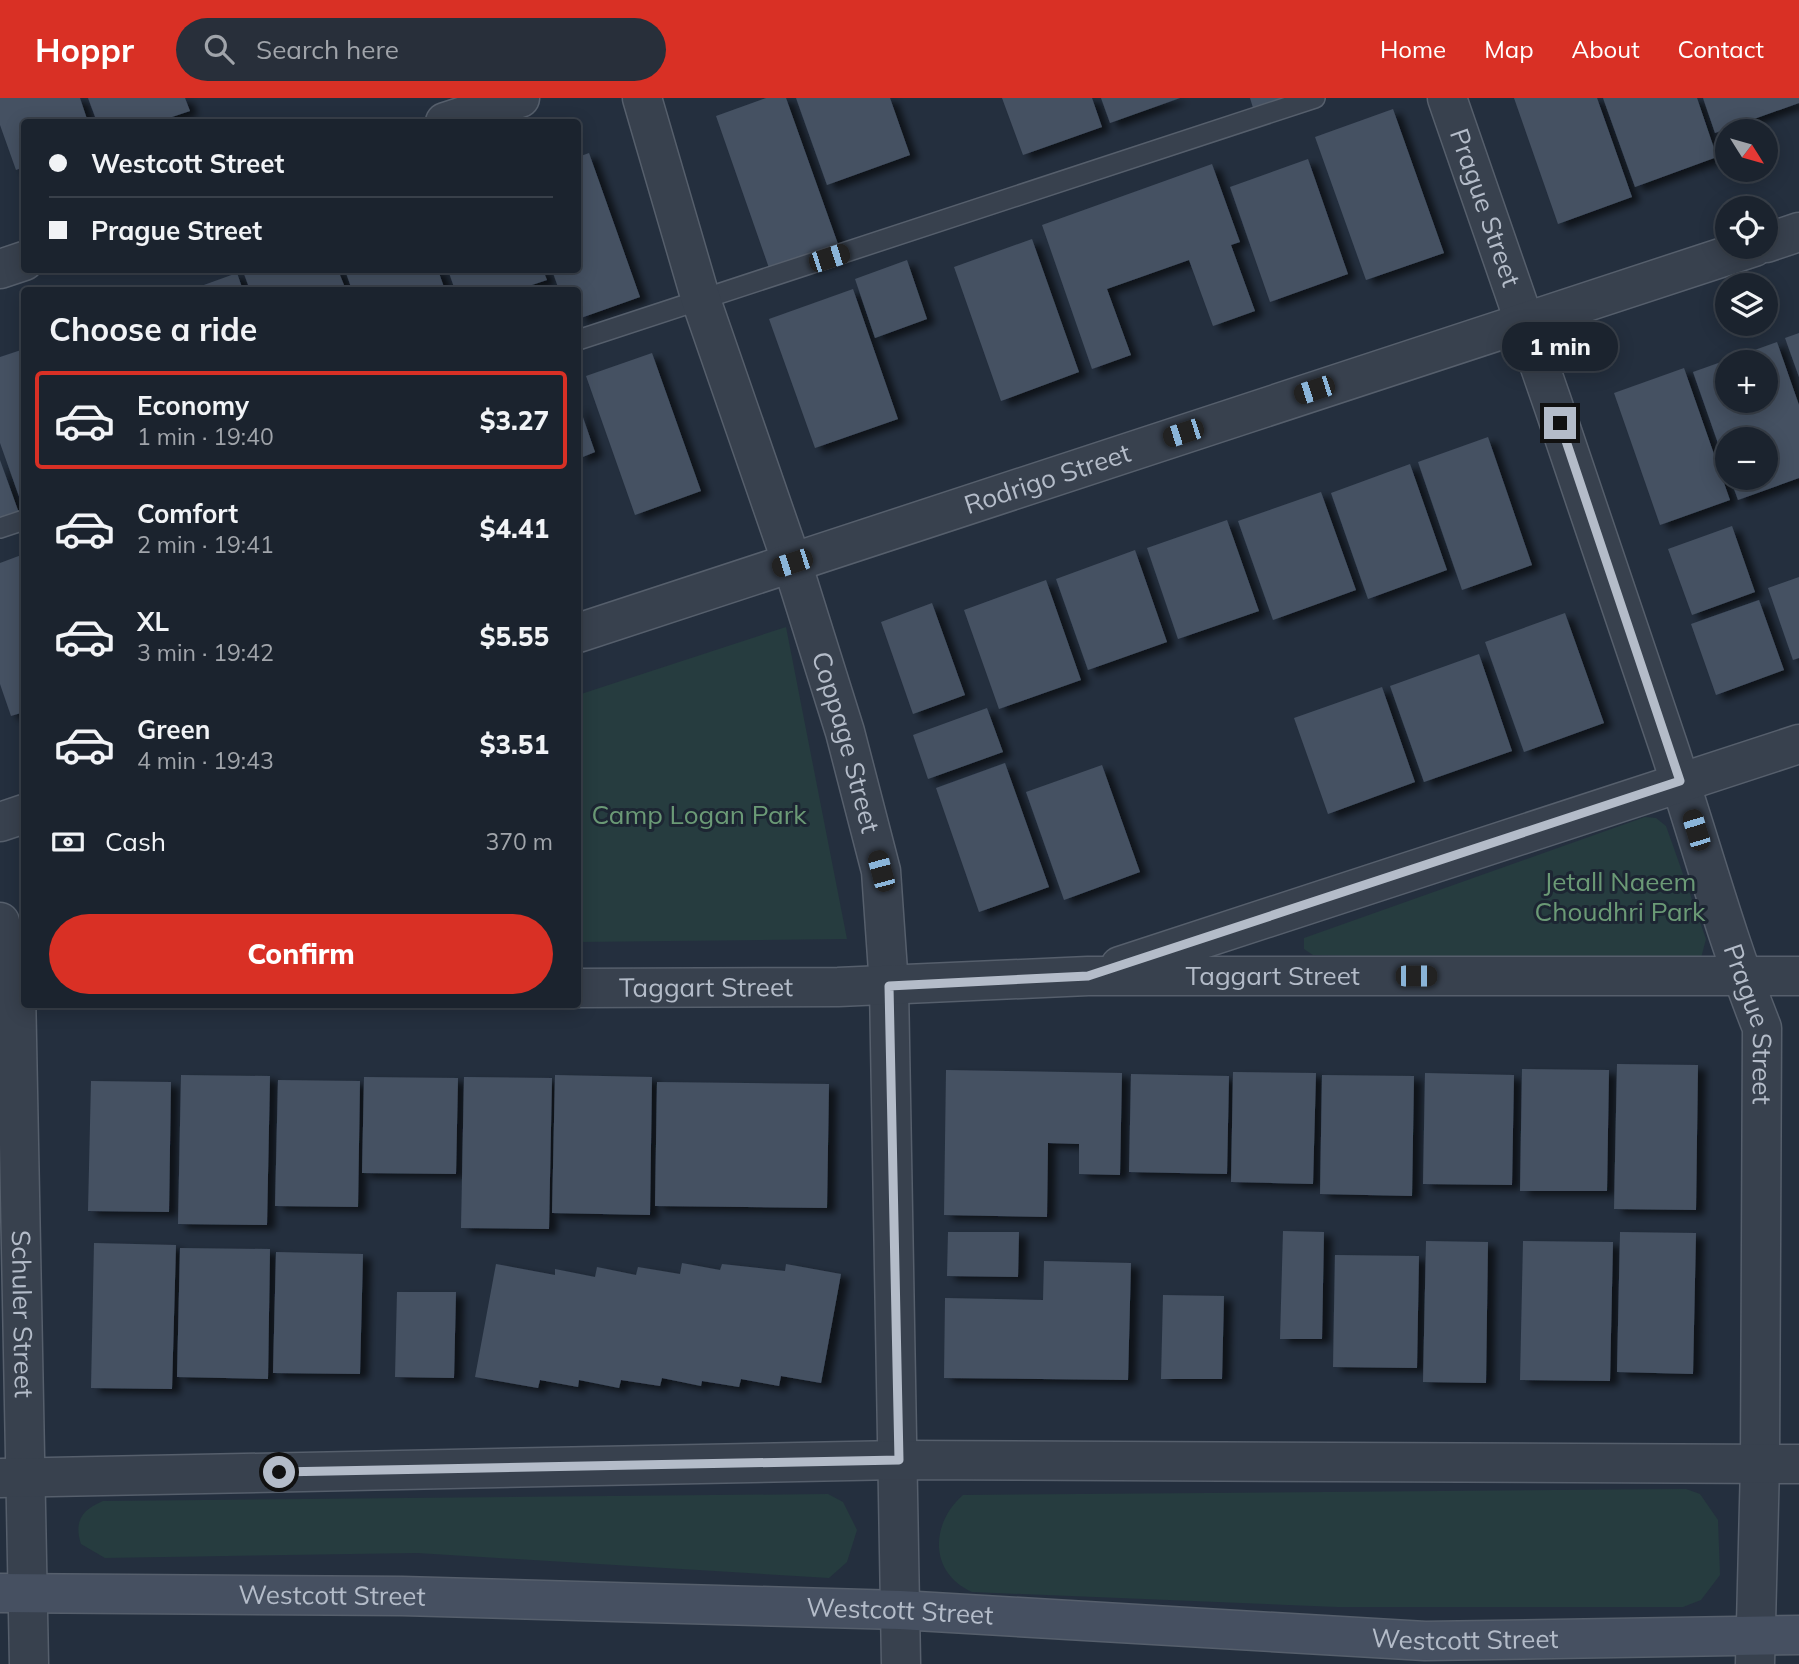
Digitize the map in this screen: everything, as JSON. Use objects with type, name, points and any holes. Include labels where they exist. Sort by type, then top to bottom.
[{"type":"main road","name":"Westcott Street","points":[[14,1593],[402,1596],[900,1610],[1595,1651],[1755,1649],[1799,1634]]},
{"type":"street","points":[[454,119],[520,98]]},
{"type":"street","name":"Coppage Street","points":[[642,98],[701,300],[792,563],[845,732],[881,871],[889,986],[901,1664]]},
{"type":"street","name":"Prague Street","points":[[1447,98],[1680,781],[1742,977],[1762,1028],[1760,1464],[1755,1649]]},
{"type":"street","points":[[1778,239],[1799,232]]},
{"type":"street","name":"Rodrigo Street","points":[[581,632],[1717,259]]},
{"type":"street","points":[[0,269],[21,262]]},
{"type":"street","points":[[1088,976],[1799,744]]},
{"type":"street","points":[[0,822],[21,815]]},
{"type":"street","name":"Schuler Street","points":[[0,922],[14,988],[14,1593],[29,1664]]},
{"type":"street","name":"Taggart Street","points":[[581,988],[889,986],[1088,976],[1799,976]]},
{"type":"street","points":[[13,1478],[899,1460],[1799,1464]]},
{"type":"lane","points":[[581,339],[1315,98]]},
{"type":"lane","points":[[0,528],[21,521]]},
{"type":"green space","name":"Camp Logan Park","points":[[786,627],[847,939],[581,942],[581,694]]},
{"type":"green space","name":"Jetall Naeem Choudhri Park","points":[[1645,817],[1656,818],[1666,826],[1706,939],[1701,958],[1683,965],[1313,955],[1304,949],[1304,938]]},
{"type":"green space","points":[[1686,1489],[1700,1494],[1718,1520],[1720,1575],[1701,1600],[1683,1607],[1337,1607],[972,1592],[958,1584],[948,1573],[939,1547],[944,1520],[963,1495]]},
{"type":"green space","points":[[828,1494],[843,1502],[857,1530],[847,1562],[829,1578],[417,1553],[105,1558],[81,1544],[78,1529],[81,1518],[89,1508],[103,1501]]},
{"type":"building","points":[[0,98],[80,98],[87,119],[21,119],[21,168],[16,170],[0,125]]},
{"type":"building","points":[[88,98],[185,98],[190,111],[166,119],[96,119]]},
{"type":"building","points":[[766,98],[786,98],[838,244],[769,268],[716,116]]},
{"type":"building","points":[[796,98],[890,98],[910,155],[827,185]]},
{"type":"building","points":[[1002,98],[1092,98],[1102,127],[1023,155]]},
{"type":"building","points":[[1101,98],[1180,98],[1110,123]]},
{"type":"building","points":[[1250,98],[1289,98],[1254,111]]},
{"type":"building","points":[[1514,98],[1597,98],[1632,197],[1558,224]]},
{"type":"building","points":[[1603,98],[1697,98],[1715,158],[1635,187]]},
{"type":"building","points":[[1703,98],[1799,98],[1799,103],[1754,119],[1715,119],[1715,133]]},
{"type":"building","points":[[1393,109],[1444,253],[1366,280],[1315,137]]},
{"type":"building","points":[[589,153],[640,297],[581,318],[581,287],[558,287],[553,273],[581,273],[581,156]]},
{"type":"building","points":[[1308,159],[1348,274],[1270,302],[1230,187]]},
{"type":"building","points":[[1212,164],[1240,242],[1231,245],[1255,311],[1213,326],[1189,260],[1107,289],[1131,355],[1092,369],[1042,225]]},
{"type":"building","points":[[1032,239],[1079,372],[1001,401],[954,267]]},
{"type":"building","points":[[907,260],[927,319],[875,338],[855,279]]},
{"type":"building","points":[[237,273],[242,287],[198,287]]},
{"type":"building","points":[[339,273],[345,287],[249,287],[244,274]]},
{"type":"building","points":[[346,273],[439,273],[444,287],[351,287]]},
{"type":"building","points":[[449,273],[544,273],[547,280],[526,287],[454,287]]},
{"type":"building","points":[[853,289],[898,419],[815,448],[769,319]]},
{"type":"building","points":[[1799,333],[1799,377],[1785,338]]},
{"type":"building","points":[[1777,342],[1799,405],[1799,478],[1778,486],[1778,427],[1715,427],[1715,435],[1693,372],[1715,364],[1715,413],[1778,413],[1778,350],[1755,350]]},
{"type":"building","points":[[21,350],[21,502],[0,443],[0,357]]},
{"type":"building","points":[[652,353],[701,491],[635,515],[586,376]]},
{"type":"building","points":[[1684,368],[1715,457],[1715,490],[1727,490],[1730,500],[1660,525],[1614,393]]},
{"type":"building","points":[[581,412],[595,452],[581,458]]},
{"type":"building","points":[[1488,437],[1532,565],[1462,590],[1418,462]]},
{"type":"building","points":[[0,460],[19,513],[0,520]]},
{"type":"building","points":[[1410,464],[1447,570],[1368,599],[1331,493]]},
{"type":"building","points":[[1734,490],[1766,490],[1738,500]]},
{"type":"building","points":[[1321,492],[1356,590],[1273,620],[1238,521]]},
{"type":"building","points":[[1227,520],[1259,611],[1178,639],[1147,548]]},
{"type":"building","points":[[1732,526],[1755,592],[1692,615],[1668,549]]},
{"type":"building","points":[[1135,550],[1167,642],[1088,670],[1056,579]]},
{"type":"building","points":[[21,555],[21,713],[11,716],[0,684],[0,563]]},
{"type":"building","points":[[1799,577],[1799,658],[1793,660],[1768,588]]},
{"type":"building","points":[[1046,580],[1081,680],[999,709],[964,610]]},
{"type":"building","points":[[1759,600],[1784,670],[1716,695],[1691,624]]},
{"type":"building","points":[[932,603],[965,695],[913,714],[881,622]]},
{"type":"building","points":[[1565,613],[1604,723],[1524,752],[1485,642]]},
{"type":"building","points":[[1479,654],[1512,751],[1424,782],[1390,686]]},
{"type":"building","points":[[1382,687],[1415,782],[1328,814],[1294,718]]},
{"type":"building","points":[[987,708],[1003,752],[928,779],[913,735]]},
{"type":"building","points":[[1005,763],[1049,887],[979,912],[936,788]]},
{"type":"building","points":[[1102,765],[1140,872],[1064,900],[1026,792]]},
{"type":"building","points":[[1617,1064],[1698,1065],[1696,1210],[1614,1209]]},
{"type":"building","points":[[1522,1069],[1609,1070],[1607,1191],[1520,1191]]},
{"type":"building","points":[[946,1070],[1122,1073],[1120,1175],[1079,1174],[1079,1144],[1048,1143],[1047,1217],[944,1215]]},
{"type":"building","points":[[1233,1072],[1316,1073],[1313,1184],[1231,1182]]},
{"type":"building","points":[[1425,1073],[1514,1075],[1512,1185],[1423,1184]]},
{"type":"building","points":[[1131,1074],[1229,1076],[1227,1174],[1129,1172]]},
{"type":"building","points":[[181,1075],[270,1076],[267,1225],[178,1224]]},
{"type":"building","points":[[555,1075],[652,1077],[650,1215],[552,1213]]},
{"type":"building","points":[[1322,1075],[1414,1076],[1412,1196],[1320,1194]]},
{"type":"building","points":[[364,1077],[458,1078],[456,1174],[362,1173]]},
{"type":"building","points":[[464,1077],[552,1078],[549,1229],[461,1228]]},
{"type":"building","points":[[278,1080],[360,1081],[358,1207],[275,1206]]},
{"type":"building","points":[[91,1081],[171,1082],[169,1212],[88,1211]]},
{"type":"building","points":[[657,1082],[829,1084],[827,1208],[655,1206]]},
{"type":"building","points":[[1283,1231],[1324,1232],[1322,1339],[1280,1339]]},
{"type":"building","points":[[948,1232],[1019,1232],[1018,1277],[947,1276]]},
{"type":"building","points":[[1620,1232],[1696,1233],[1693,1374],[1617,1372]]},
{"type":"building","points":[[1426,1241],[1488,1242],[1486,1383],[1423,1382]]},
{"type":"building","points":[[1523,1241],[1613,1242],[1610,1381],[1520,1380]]},
{"type":"building","points":[[94,1243],[176,1245],[172,1389],[91,1388]]},
{"type":"building","points":[[180,1248],[270,1249],[268,1379],[177,1377]]},
{"type":"building","points":[[276,1252],[363,1254],[360,1374],[273,1373]]},
{"type":"building","points":[[1335,1255],[1419,1256],[1417,1368],[1333,1367]]},
{"type":"building","points":[[1044,1261],[1131,1263],[1128,1380],[944,1378],[945,1298],[1043,1300]]},
{"type":"building","points":[[682,1263],[720,1270],[722,1264],[785,1271],[786,1264],[841,1274],[821,1383],[781,1376],[779,1386],[741,1379],[739,1387],[702,1381],[701,1386],[662,1378],[660,1386],[621,1380],[619,1388],[579,1380],[578,1387],[540,1380],[538,1388],[475,1377],[496,1264],[555,1275],[555,1269],[595,1277],[597,1267],[636,1275],[638,1267],[680,1274]]},
{"type":"building","points":[[397,1292],[456,1292],[454,1378],[395,1377]]},
{"type":"building","points":[[1163,1295],[1224,1296],[1222,1379],[1161,1379]]},
{"type":"route","points":[[279,1472],[899,1460],[889,986],[1088,976],[1680,781],[1560,423]]}]
